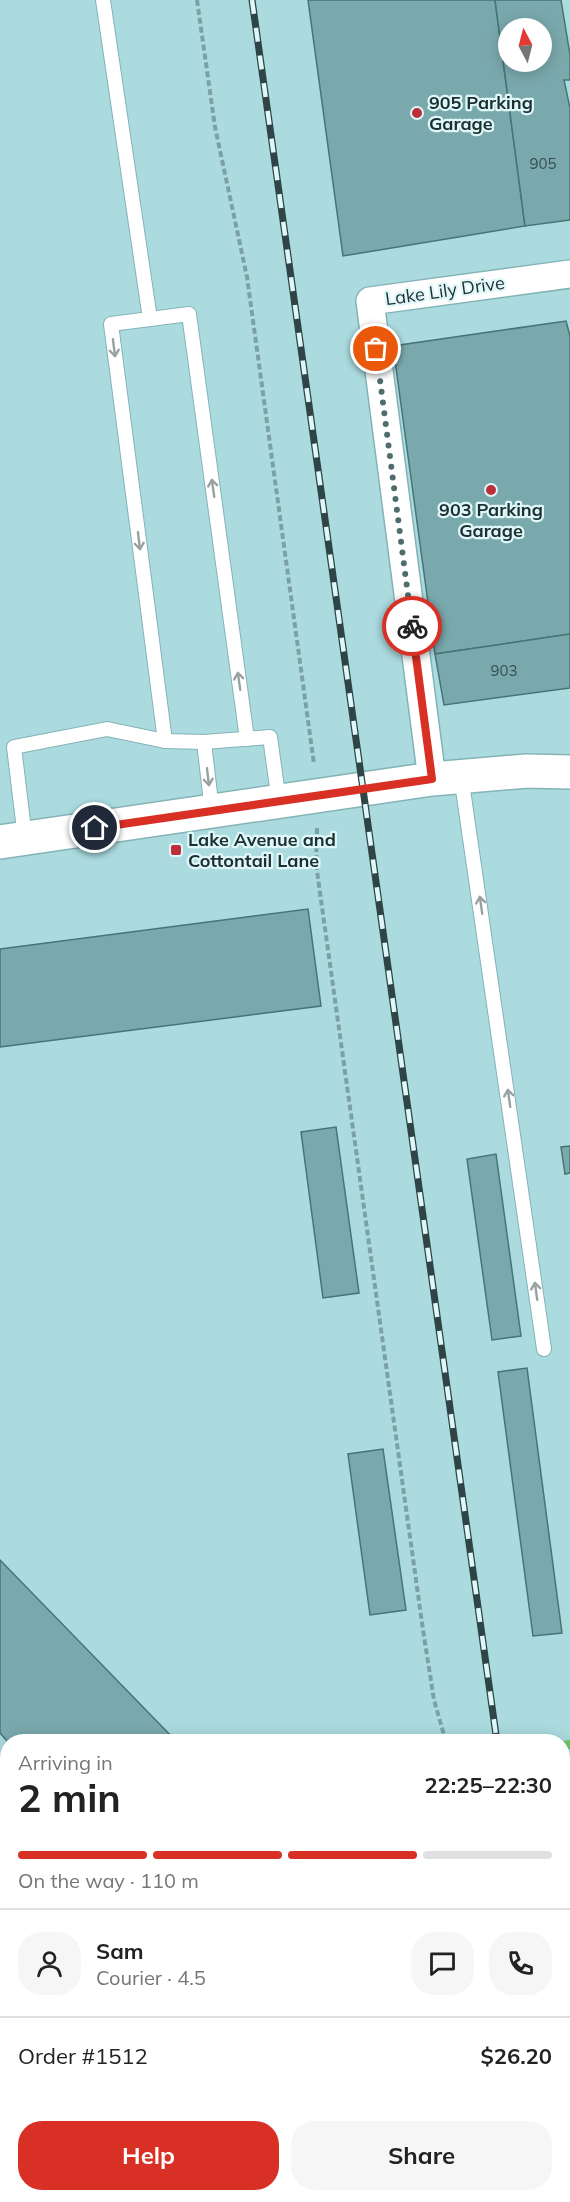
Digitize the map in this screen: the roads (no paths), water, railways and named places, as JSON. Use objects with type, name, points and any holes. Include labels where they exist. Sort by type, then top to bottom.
[{"type":"main road","points":[[527,771],[570,759]]},
{"type":"main road","points":[[12,840],[446,778],[527,771],[570,772]]},
{"type":"street","name":"Lake Lily Drive","points":[[446,778],[370,301],[570,274]]},
{"type":"lane","points":[[103,0],[150,319]]},
{"type":"lane","points":[[165,741],[111,324],[189,314],[247,739]]},
{"type":"lane","points":[[12,840],[14,747],[107,729],[165,741],[204,742],[270,737],[279,802]]},
{"type":"lane","points":[[204,742],[212,811]]},
{"type":"lane","points":[[446,778],[544,1349]]},
{"type":"railway","points":[[252,0],[496,1734]]},
{"type":"place","name":"905 Parking Garage","points":[[417,113]]},
{"type":"place","name":"903 Parking Garage","points":[[491,490]]},
{"type":"place","name":"Lake Avenue and Cottontail Lane","points":[[176,850]]}]
